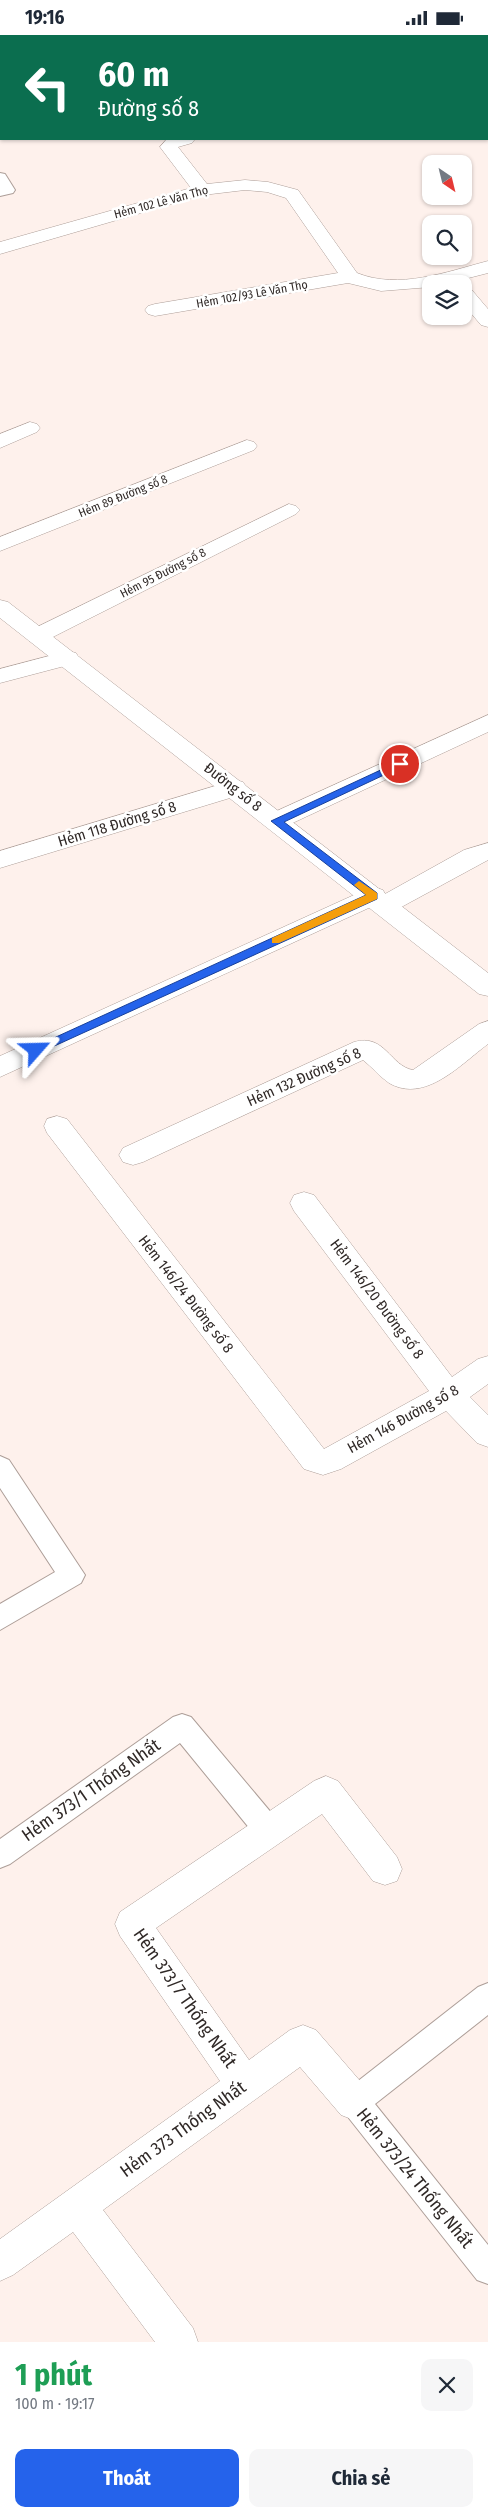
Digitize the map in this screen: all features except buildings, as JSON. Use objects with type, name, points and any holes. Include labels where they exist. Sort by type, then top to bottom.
[{"type":"street","points":[[183,140],[173,143],[169,147],[202,190]]},
{"type":"street","name":"Hẻm 102 Lê Văn Thọ","points":[[0,248],[202,190],[245,185],[268,187],[292,194],[350,277]]},
{"type":"street","points":[[468,275],[488,267]]},
{"type":"street","points":[[350,277],[360,283],[384,286],[422,283]]},
{"type":"street","name":"Hẻm 102/93 Lê Văn Thọ","points":[[154,310],[350,277]]},
{"type":"street","points":[[472,302],[488,321]]},
{"type":"street","points":[[0,442],[30,428]]},
{"type":"street","name":"Hẻm 89 Đường số 8","points":[[0,545],[247,446]]},
{"type":"street","name":"Hẻm 95 Đường số 8","points":[[37,636],[289,510]]},
{"type":"street","name":"Đường số 8","points":[[0,607],[379,900],[455,964],[488,987]]},
{"type":"street","points":[[0,676],[68,658]]},
{"type":"street","points":[[276,821],[488,723]]},
{"type":"street","name":"Hẻm 118 Đường số 8","points":[[0,860],[235,788]]},
{"type":"street","points":[[0,1067],[488,851]]},
{"type":"street","name":"Hẻm 132 Đường số 8","points":[[133,1155],[363,1049],[373,1051],[398,1077],[412,1082],[423,1078],[488,1031]]},
{"type":"street","name":"Hẻm 146/24 Đường số 8","points":[[57,1126],[315,1460]]},
{"type":"street","name":"Hẻm 146/20 Đường số 8","points":[[304,1203],[449,1395],[488,1434]]},
{"type":"street","name":"Hẻm 146 Đường số 8","points":[[315,1460],[323,1462],[330,1460],[449,1395],[488,1368]]},
{"type":"street","name":"Hẻm 373/7 Thống Nhất","points":[[245,2085],[132,1924],[326,1792],[385,1869]]},
{"type":"street","name":"Hẻm 373 Thống Nhất","points":[[0,2262],[302,2043],[354,2103]]},
{"type":"street","points":[[78,2206],[178,2342]]},
{"type":"lane","points":[[0,177],[8,190],[0,192]]},
{"type":"lane","points":[[0,1467],[72,1575],[0,1618]]},
{"type":"lane","name":"Hẻm 373/1 Thống Nhất","points":[[0,1855],[182,1726],[269,1831]]},
{"type":"lane","name":"Hẻm 373/24 Thống Nhất","points":[[488,1997],[354,2103],[488,2269]]},
{"type":"slow traffic","points":[[276,941],[374,896],[359,885]]},
{"type":"route","points":[[36,1050],[374,896],[276,821],[400,764]]}]
